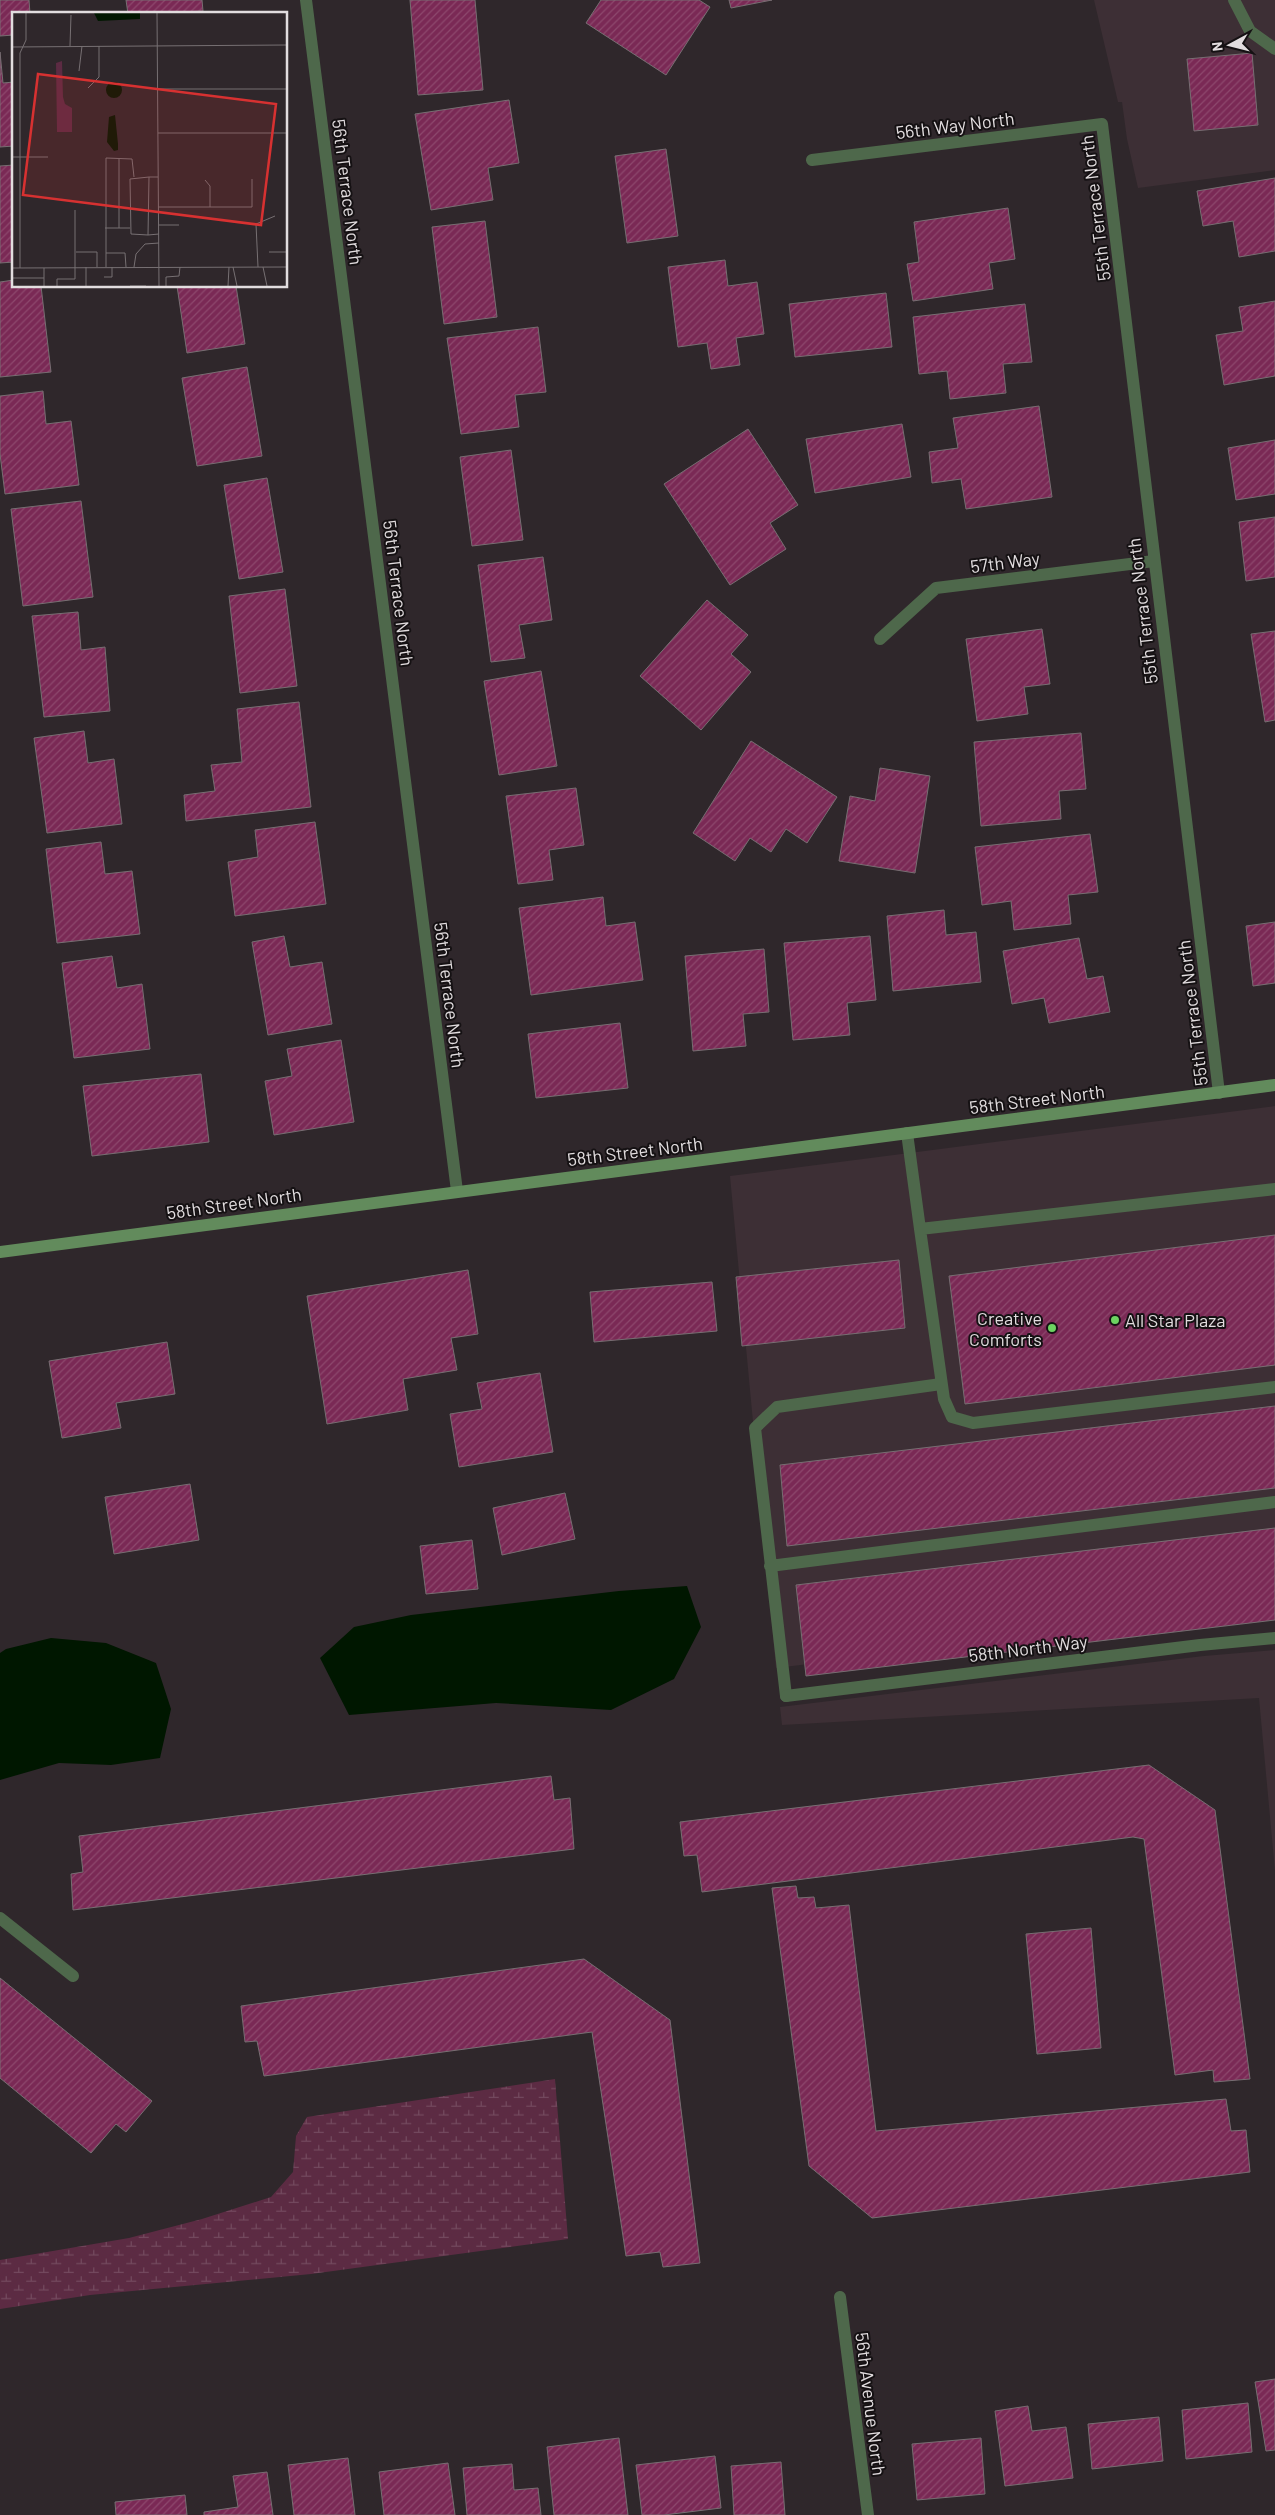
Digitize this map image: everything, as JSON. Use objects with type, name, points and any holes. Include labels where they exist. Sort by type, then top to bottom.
[{"type":"street","name":"56th Terrace North","points":[[306,0],[457,1191]]},
{"type":"street","points":[[1234,0],[1250,31],[1275,49]]},
{"type":"street","name":"56th Way North","points":[[812,160],[1102,124]]},
{"type":"street","name":"55th Terrace North","points":[[1102,124],[1219,1093]]},
{"type":"street","name":"57th Way","points":[[880,639],[936,588],[1154,561]]},
{"type":"street","name":"58th Street North","points":[[0,1252],[1275,1085]]},
{"type":"street","points":[[907,1133],[941,1384],[944,1399],[952,1417],[972,1423],[1275,1387]]},
{"type":"street","points":[[920,1228],[1275,1189]]},
{"type":"street","points":[[941,1384],[777,1407],[755,1428],[770,1566],[1275,1502]]},
{"type":"street","name":"58th North Way","points":[[770,1566],[786,1696],[1190,1646],[1275,1638]]},
{"type":"street","points":[[0,1918],[74,1976]]},
{"type":"street","name":"56th Avenue North","points":[[840,2297],[868,2515]]},
{"type":"shaded area","points":[[1094,0],[1275,0],[1275,170],[1138,188],[1127,139],[1122,102],[1118,102]]},
{"type":"shaded area","points":[[1275,1106],[1275,1611],[1199,1616],[776,1668],[730,1176]]},
{"type":"shaded area","points":[[687,1586],[701,1627],[674,1679],[611,1710],[496,1703],[349,1715],[320,1658],[354,1627],[411,1615],[619,1591]]},
{"type":"shaded area","points":[[51,1638],[106,1643],[156,1663],[171,1709],[160,1758],[111,1765],[59,1763],[0,1780],[0,1653],[6,1649]]},
{"type":"shaded area","points":[[1275,1650],[1275,1871],[1259,1698],[782,1725],[780,1707],[1204,1656]]},
{"type":"green space","points":[[555,2079],[568,2239],[311,2274],[90,2295],[0,2309],[0,2260],[129,2238],[202,2219],[271,2197],[293,2172],[296,2136],[307,2117]]},
{"type":"building","points":[[0,0],[29,0],[30,12],[12,12],[12,35],[0,36]]},
{"type":"building","points":[[126,0],[202,0],[203,11],[178,12],[128,12]]},
{"type":"building","points":[[410,0],[475,0],[483,90],[418,95]]},
{"type":"building","points":[[601,0],[699,0],[710,7],[666,75],[586,23]]},
{"type":"building","points":[[729,0],[772,0],[731,8]]},
{"type":"building","points":[[0,52],[3,83],[12,82],[12,146],[0,147]]},
{"type":"building","points":[[1252,53],[1258,125],[1194,131],[1187,59]]},
{"type":"building","points":[[509,100],[519,163],[488,168],[493,200],[431,210],[415,114]]},
{"type":"building","points":[[666,149],[678,236],[627,243],[615,156]]},
{"type":"building","points":[[12,165],[12,262],[0,263],[0,166]]},
{"type":"building","points":[[1275,178],[1275,251],[1239,257],[1233,221],[1203,226],[1197,191]]},
{"type":"building","points":[[1008,208],[1015,259],[989,263],[993,289],[913,301],[907,264],[919,262],[914,222]]},
{"type":"building","points":[[485,221],[497,317],[444,324],[432,227]]},
{"type":"building","points":[[725,260],[728,286],[757,282],[764,334],[736,338],[740,365],[711,369],[707,343],[678,347],[668,267]]},
{"type":"building","points":[[12,280],[12,288],[41,288],[51,372],[0,377],[0,282]]},
{"type":"building","points":[[177,288],[236,288],[245,344],[187,353]]},
{"type":"building","points":[[886,293],[892,347],[795,357],[789,304]]},
{"type":"building","points":[[1275,301],[1275,376],[1224,385],[1216,335],[1243,331],[1239,307]]},
{"type":"building","points":[[1025,304],[1032,362],[1003,364],[1006,393],[950,399],[947,371],[919,374],[913,317]]},
{"type":"building","points":[[538,327],[546,392],[515,395],[519,427],[461,434],[447,338]]},
{"type":"building","points":[[247,367],[262,456],[197,466],[182,378]]},
{"type":"building","points":[[43,391],[46,424],[71,421],[79,485],[5,494],[0,454],[0,396]]},
{"type":"building","points":[[1039,406],[1052,497],[966,509],[961,479],[932,483],[929,452],[958,448],[953,418]]},
{"type":"building","points":[[902,424],[911,477],[815,493],[806,439]]},
{"type":"building","points":[[748,429],[798,505],[770,523],[786,549],[730,585],[664,484]]},
{"type":"building","points":[[1275,440],[1275,494],[1236,500],[1228,448]]},
{"type":"building","points":[[511,450],[523,540],[472,546],[460,457]]},
{"type":"building","points":[[267,478],[283,572],[239,579],[224,485]]},
{"type":"building","points":[[81,501],[93,597],[23,606],[11,509]]},
{"type":"building","points":[[1275,517],[1275,577],[1246,581],[1239,522]]},
{"type":"building","points":[[543,557],[552,620],[519,625],[525,658],[491,662],[478,565]]},
{"type":"building","points":[[285,589],[297,686],[240,693],[229,596]]},
{"type":"building","points":[[707,600],[748,635],[731,654],[751,672],[701,730],[640,676]]},
{"type":"building","points":[[78,612],[81,650],[105,647],[110,711],[44,717],[32,616]]},
{"type":"building","points":[[1042,629],[1050,684],[1024,687],[1028,714],[977,721],[966,639]]},
{"type":"building","points":[[1275,631],[1275,720],[1265,722],[1251,634]]},
{"type":"building","points":[[541,671],[557,766],[499,775],[484,681]]},
{"type":"building","points":[[299,702],[311,807],[186,821],[184,795],[215,791],[211,765],[242,762],[237,709]]},
{"type":"building","points":[[84,731],[88,763],[114,759],[122,824],[47,833],[34,738]]},
{"type":"building","points":[[1081,733],[1086,789],[1059,791],[1061,819],[981,826],[974,742]]},
{"type":"building","points":[[751,741],[837,797],[807,843],[786,829],[771,852],[750,838],[735,861],[693,833]]},
{"type":"building","points":[[880,768],[930,776],[915,873],[839,861],[850,796],[875,801]]},
{"type":"building","points":[[576,788],[584,845],[549,850],[553,880],[518,884],[506,796]]},
{"type":"building","points":[[315,822],[326,904],[235,916],[228,862],[258,857],[255,830]]},
{"type":"building","points":[[1090,834],[1098,892],[1068,895],[1071,924],[1014,930],[1011,901],[982,905],[975,847]]},
{"type":"building","points":[[101,842],[105,874],[132,871],[140,934],[57,943],[46,849]]},
{"type":"building","points":[[603,897],[606,926],[635,922],[643,980],[531,995],[519,908]]},
{"type":"building","points":[[944,910],[946,935],[976,932],[981,982],[893,991],[887,916]]},
{"type":"building","points":[[1275,922],[1275,983],[1253,986],[1246,926]]},
{"type":"building","points":[[284,936],[290,967],[322,962],[332,1024],[268,1035],[252,942]]},
{"type":"building","points":[[870,936],[876,1000],[847,1003],[850,1035],[793,1040],[784,943]]},
{"type":"building","points":[[1079,938],[1087,979],[1103,976],[1110,1012],[1049,1023],[1044,998],[1012,1004],[1003,951]]},
{"type":"building","points":[[764,949],[769,1012],[743,1014],[746,1046],[693,1051],[685,956]]},
{"type":"building","points":[[112,956],[117,988],[142,984],[150,1049],[74,1058],[62,963]]},
{"type":"building","points":[[620,1023],[628,1088],[536,1098],[528,1034]]},
{"type":"building","points":[[341,1040],[354,1122],[274,1135],[265,1081],[292,1076],[287,1049]]},
{"type":"building","points":[[201,1074],[209,1142],[92,1156],[83,1086]]},
{"type":"building","name":"All Star Plaza","points":[[1275,1235],[1275,1365],[965,1404],[949,1276]]},
{"type":"building","points":[[899,1260],[905,1328],[742,1346],[736,1277]]},
{"type":"building","points":[[468,1270],[478,1334],[451,1338],[457,1370],[403,1379],[408,1410],[327,1424],[307,1296]]},
{"type":"building","points":[[712,1282],[717,1331],[594,1342],[590,1292]]},
{"type":"building","points":[[167,1342],[175,1394],[116,1403],[121,1428],[62,1438],[49,1361]]},
{"type":"building","points":[[540,1373],[553,1452],[459,1467],[450,1414],[482,1409],[477,1383]]},
{"type":"building","points":[[1275,1406],[1275,1488],[787,1546],[780,1465]]},
{"type":"building","points":[[190,1484],[199,1540],[114,1554],[105,1497]]},
{"type":"building","points":[[565,1493],[575,1539],[502,1555],[493,1508]]},
{"type":"building","points":[[1275,1528],[1275,1620],[806,1676],[796,1585]]},
{"type":"building","points":[[472,1540],[478,1589],[426,1594],[420,1546]]},
{"type":"building","points":[[1149,1765],[1215,1810],[1250,2079],[1214,2082],[1213,2070],[1175,2075],[1144,1839],[1133,1837],[702,1892],[697,1855],[684,1856],[680,1822]]},
{"type":"building","points":[[551,1776],[554,1800],[570,1798],[574,1849],[73,1910],[71,1874],[83,1872],[79,1836]]},
{"type":"building","points":[[796,1886],[798,1898],[814,1897],[816,1908],[849,1905],[876,2131],[1226,2099],[1231,2131],[1246,2130],[1250,2172],[872,2218],[809,2166],[772,1888]]},
{"type":"building","points":[[1091,1928],[1101,2048],[1037,2054],[1026,1934]]},
{"type":"building","points":[[584,1959],[670,2020],[700,2263],[663,2267],[660,2252],[626,2256],[592,2032],[264,2076],[257,2041],[245,2042],[241,2006]]},
{"type":"building","points":[[0,1978],[152,2101],[126,2132],[116,2124],[91,2153],[0,2078]]},
{"type":"building","points":[[1275,2379],[1275,2450],[1266,2451],[1255,2382]]},
{"type":"building","points":[[1248,2403],[1252,2452],[1186,2459],[1182,2410]]},
{"type":"building","points":[[1028,2406],[1032,2431],[1066,2427],[1073,2478],[1005,2486],[995,2411]]},
{"type":"building","points":[[1159,2417],[1163,2461],[1092,2469],[1088,2424]]},
{"type":"building","points":[[619,2438],[628,2515],[554,2515],[547,2447]]},
{"type":"building","points":[[981,2438],[985,2494],[917,2500],[912,2444]]},
{"type":"building","points":[[715,2456],[721,2508],[664,2515],[642,2515],[636,2465]]},
{"type":"building","points":[[348,2458],[355,2515],[294,2515],[288,2465]]},
{"type":"building","points":[[781,2462],[785,2515],[734,2515],[731,2466]]},
{"type":"building","points":[[448,2463],[455,2515],[384,2515],[379,2472]]},
{"type":"building","points":[[512,2464],[514,2490],[538,2488],[541,2515],[467,2515],[463,2468]]},
{"type":"building","points":[[267,2472],[273,2515],[204,2515],[204,2512],[238,2507],[233,2476]]},
{"type":"building","points":[[185,2495],[187,2515],[116,2515],[115,2502]]},
{"type":"place","name":"All Star Plaza","points":[[1115,1320]]},
{"type":"place","name":"Creative Comforts","points":[[1052,1328]]}]
